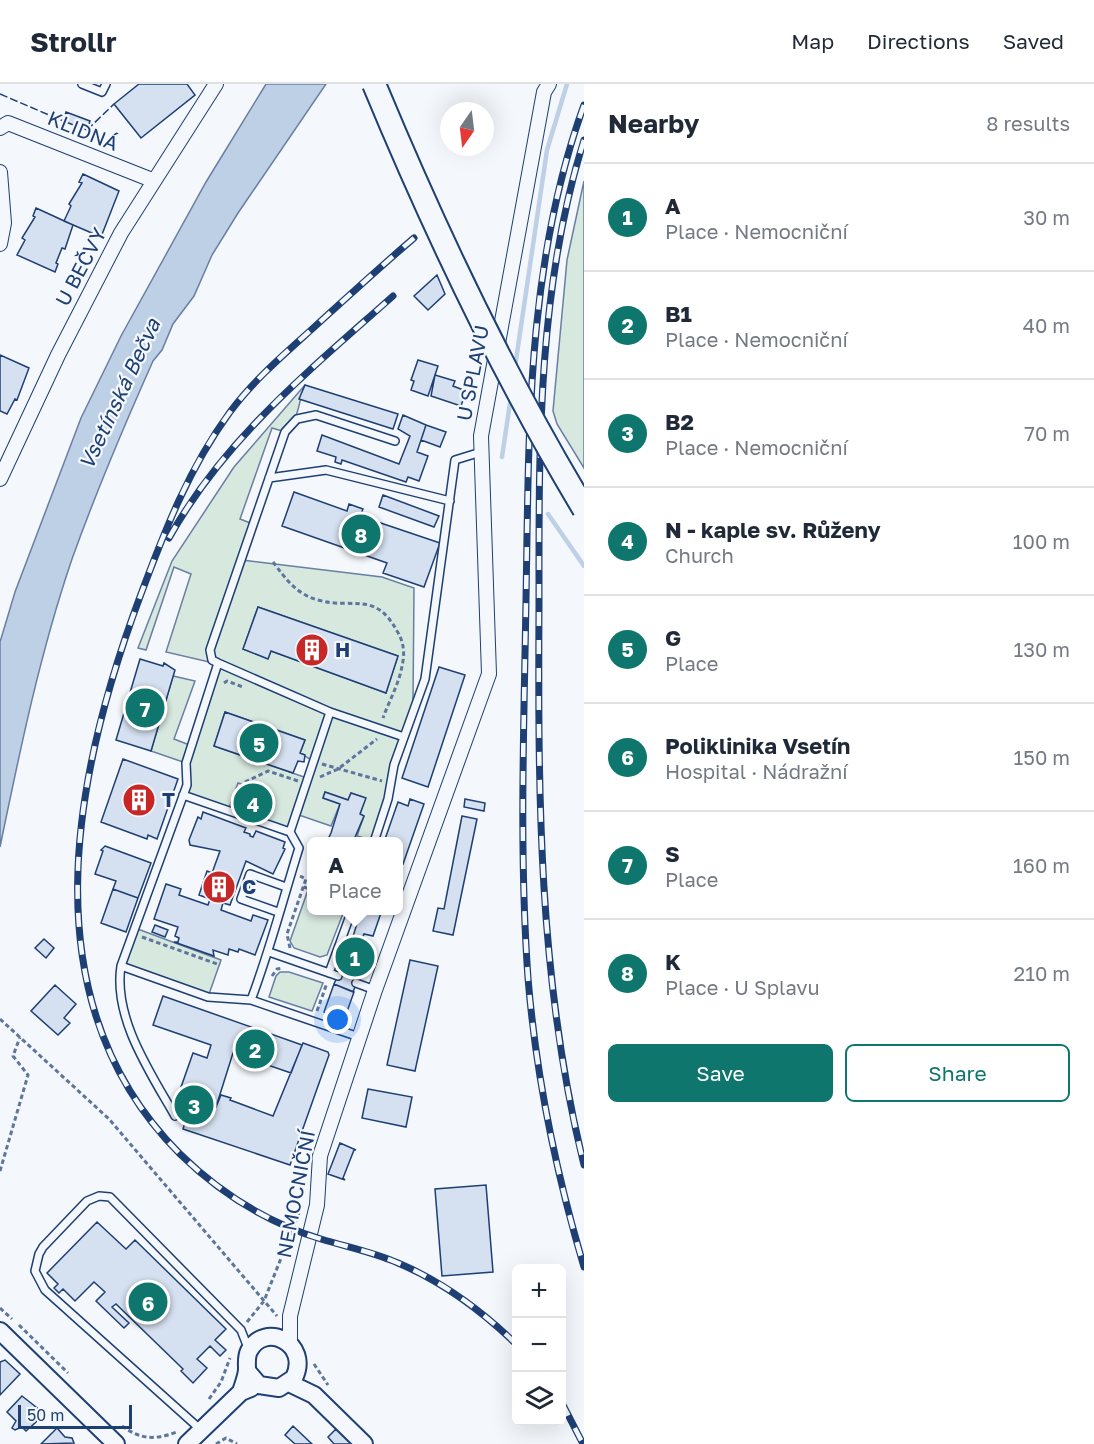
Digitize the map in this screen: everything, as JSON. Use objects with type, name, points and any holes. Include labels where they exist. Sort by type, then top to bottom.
[{"type":"main road","points":[[374,84],[407,164],[489,341],[584,509]]},
{"type":"street","name":"U BEČVY","points":[[0,479],[58,355],[121,233],[152,180],[216,84]]},
{"type":"street","name":"U SPLAVU","points":[[489,674],[481,436],[544,92],[549,84]]},
{"type":"street","name":"KLIDNÁ","points":[[0,128],[8,123],[152,180]]},
{"type":"street","points":[[0,172],[4,223],[0,244]]},
{"type":"street","name":"NEMOCNIČNÍ","points":[[403,912],[489,674]]},
{"type":"street","name":"NEMOCNIČNÍ","points":[[290,1344],[287,1320],[315,1215],[320,1155],[358,1037],[402,915]]},
{"type":"street","name":"NEMOCNIČNÍ","points":[[267,1338],[287,1320]]},
{"type":"street","points":[[0,1330],[116,1444]]},
{"type":"street","points":[[241,1392],[248,1371],[249,1351],[267,1338],[290,1344],[304,1361],[321,1389],[364,1444]]},
{"type":"street","points":[[289,1383],[304,1361]]},
{"type":"street","points":[[248,1371],[259,1385]]},
{"type":"street","points":[[187,1444],[196,1425],[241,1392],[259,1385],[274,1389],[289,1383],[321,1389]]},
{"type":"lane","points":[[82,84],[102,92],[106,84]]},
{"type":"lane","points":[[395,441],[316,415],[297,419],[285,432],[210,650],[212,660],[218,663],[330,712],[405,738]]},
{"type":"lane","points":[[376,837],[392,784],[394,765],[425,679],[456,460],[481,452]]},
{"type":"lane","points":[[269,478],[326,470],[450,501]]},
{"type":"lane","points":[[175,1116],[149,1069],[129,1025],[118,987],[120,966],[187,785],[186,762],[218,663]]},
{"type":"lane","points":[[290,832],[330,712]]},
{"type":"lane","points":[[183,795],[290,832],[299,848],[278,912],[269,952],[251,1000]]},
{"type":"lane","points":[[278,912],[241,899],[250,874],[286,887]]},
{"type":"lane","points":[[329,973],[350,915]]},
{"type":"lane","points":[[269,952],[338,976]]},
{"type":"lane","points":[[120,966],[208,997],[251,1000],[358,1037]]},
{"type":"lane","points":[[356,983],[375,990]]},
{"type":"lane","points":[[196,1425],[54,1300],[39,1283],[35,1270],[43,1247],[87,1202],[105,1196],[115,1200],[242,1331],[249,1351]]},
{"type":"lane","points":[[242,1331],[267,1338]]},
{"type":"path","points":[[245,782],[268,771],[306,784],[338,769],[377,738],[402,668],[404,651],[394,625],[375,606],[352,601],[319,600],[306,595],[288,582],[273,562]]},
{"type":"path","points":[[220,684],[227,681],[248,690]]},
{"type":"path","points":[[313,761],[392,784]]},
{"type":"path","points":[[291,873],[306,879],[287,934],[291,950]]},
{"type":"path","points":[[132,934],[220,965]]},
{"type":"path","points":[[263,1004],[272,977],[277,969],[285,967]]},
{"type":"path","points":[[314,1021],[328,982],[322,980]]},
{"type":"path","points":[[0,1019],[109,1119],[264,1301],[287,1320]]},
{"type":"path","points":[[0,1171],[28,1075],[13,1056],[21,1037]]},
{"type":"path","points":[[114,1420],[137,1436],[161,1437],[196,1425],[221,1382],[242,1331],[264,1301],[301,1208]]},
{"type":"path","points":[[0,1308],[73,1378]]},
{"type":"path","points":[[304,1361],[321,1389]]},
{"type":"path","points":[[216,1444],[226,1438],[237,1444]]},
{"type":"shaded area","points":[[584,181],[584,468],[557,424],[553,411],[567,260]]},
{"type":"shaded area","points":[[305,385],[296,415],[290,426],[285,432],[272,428],[240,519],[253,524],[242,560],[382,577],[414,588],[413,703],[375,837],[357,836],[364,816],[360,814],[365,798],[351,793],[348,800],[325,792],[323,798],[340,804],[331,826],[296,814],[290,832],[263,823],[272,795],[238,783],[228,811],[183,795],[186,763],[151,751],[173,676],[195,681],[174,739],[192,746],[218,664],[166,652],[191,574],[174,567],[146,650],[138,648],[172,561],[234,467]],"holes":[[[258,607],[398,656],[386,693],[271,651],[268,658],[243,649]],[[225,712],[305,740],[300,753],[313,761],[307,778],[214,746]]]},
{"type":"shaded area","points":[[307,893],[307,915],[342,915],[327,955],[320,957],[294,948],[290,941]]},
{"type":"shaded area","points":[[135,928],[221,960],[208,997],[121,966]]},
{"type":"shaded area","points":[[280,972],[289,972],[323,983],[312,1011],[269,997],[276,976]]},
{"type":"water","name":"Vsetínská Bečva","points":[[266,84],[326,84],[212,255],[194,296],[173,324],[162,350],[153,361],[121,435],[72,559],[50,630],[23,738],[0,847],[0,642],[15,592],[81,418],[121,336],[206,182]]},
{"type":"building","points":[[139,84],[187,84],[195,95],[141,138],[114,104]]},
{"type":"building","points":[[66,112],[90,121],[87,130],[63,121]]},
{"type":"building","points":[[83,174],[119,191],[101,237],[64,221],[71,206],[69,204],[82,183],[79,182]]},
{"type":"building","points":[[36,208],[73,225],[65,249],[62,248],[56,263],[58,264],[55,272],[17,255],[25,240],[22,238],[35,217],[33,216]]},
{"type":"building","points":[[437,275],[445,294],[428,310],[414,296]]},
{"type":"building","points":[[0,355],[29,368],[17,400],[15,399],[7,414],[0,411]]},
{"type":"building","points":[[418,360],[438,366],[428,396],[411,390],[414,381],[411,380]]},
{"type":"building","points":[[435,375],[455,381],[453,386],[466,391],[461,406],[431,396]]},
{"type":"building","points":[[305,385],[398,414],[393,429],[299,399]]},
{"type":"building","points":[[403,415],[426,425],[417,452],[428,456],[419,481],[408,477],[406,482],[342,460],[341,464],[335,462],[336,457],[317,451],[322,435],[399,464],[410,436],[398,429]]},
{"type":"building","points":[[426,425],[446,432],[440,447],[421,440]]},
{"type":"building","points":[[294,492],[347,511],[349,504],[363,509],[360,516],[440,543],[424,587],[383,573],[387,563],[282,526]]},
{"type":"building","points":[[383,495],[439,516],[434,527],[379,507]]},
{"type":"building","name":"H","points":[[258,607],[398,656],[386,693],[271,651],[268,659],[243,649]]},
{"type":"building","points":[[140,659],[163,666],[164,663],[175,670],[151,751],[116,740]]},
{"type":"building","points":[[439,667],[465,675],[428,787],[402,778]]},
{"type":"building","points":[[225,712],[305,740],[300,753],[305,755],[304,762],[298,761],[293,773],[214,746]]},
{"type":"building","name":"T","points":[[123,759],[178,779],[157,839],[148,835],[147,839],[101,822]]},
{"type":"building","points":[[248,791],[269,798],[263,814],[250,809],[248,814],[240,812],[237,800],[239,793]]},
{"type":"building","points":[[325,792],[348,800],[351,793],[366,798],[360,814],[364,816],[355,837],[329,837],[340,804],[323,798]]},
{"type":"building","points":[[410,799],[424,804],[403,864],[403,837],[386,837],[398,802],[408,806]]},
{"type":"building","points":[[465,799],[485,803],[484,811],[464,807]]},
{"type":"building","name":"C","points":[[203,812],[246,828],[244,832],[250,836],[253,837],[256,831],[285,842],[283,848],[285,849],[273,874],[246,861],[230,905],[223,903],[221,910],[251,921],[253,915],[268,920],[255,955],[239,949],[238,952],[229,949],[228,955],[213,950],[214,956],[174,942],[178,942],[179,938],[175,936],[178,927],[154,919],[166,884],[181,889],[179,895],[208,905],[210,899],[199,895],[207,871],[212,873],[220,851],[190,845],[189,840],[198,817],[201,819]]},
{"type":"building","points":[[462,816],[477,819],[453,935],[433,931],[438,908],[444,909]]},
{"type":"building","points":[[105,846],[151,863],[138,898],[113,889],[116,881],[95,874],[103,851],[101,850]]},
{"type":"building","points":[[113,889],[138,898],[126,932],[101,923]]},
{"type":"building","points":[[360,915],[380,915],[373,936],[364,934],[361,943],[352,940]]},
{"type":"building","points":[[155,925],[168,930],[165,937],[152,932]]},
{"type":"building","points":[[44,939],[54,948],[46,958],[35,948]]},
{"type":"building","points":[[351,940],[369,947],[360,974],[341,968]]},
{"type":"building","points":[[410,960],[438,966],[415,1071],[387,1065]]},
{"type":"building","points":[[341,968],[360,974],[353,992],[334,984]]},
{"type":"building","points":[[334,984],[354,992],[344,1020],[324,1012]]},
{"type":"building","points":[[55,985],[76,1004],[64,1018],[70,1023],[58,1035],[31,1011]]},
{"type":"building","points":[[163,996],[302,1045],[291,1073],[233,1053],[216,1107],[183,1095],[180,1090],[193,1053],[207,1058],[211,1045],[153,1025]]},
{"type":"building","points":[[303,1043],[328,1052],[329,1055],[290,1165],[183,1129],[188,1113],[174,1103],[179,1095],[216,1107],[221,1095],[273,1116]]},
{"type":"building","points":[[368,1089],[412,1097],[406,1127],[362,1118]]},
{"type":"building","points":[[340,1143],[356,1150],[354,1150],[343,1178],[345,1180],[328,1174]]},
{"type":"building","points":[[486,1185],[493,1272],[442,1276],[435,1189]]},
{"type":"building","points":[[97,1222],[126,1249],[135,1240],[226,1329],[215,1340],[226,1350],[220,1356],[210,1346],[197,1359],[207,1368],[193,1383],[181,1371],[183,1369],[116,1304],[112,1307],[129,1323],[124,1328],[96,1301],[105,1292],[94,1282],[75,1301],[63,1289],[59,1293],[54,1288],[58,1284],[47,1273]]},
{"type":"building","points":[[5,1360],[20,1374],[0,1395],[0,1362]]},
{"type":"building","points":[[22,1396],[41,1411],[36,1422],[26,1431],[22,1427],[15,1430],[12,1428],[16,1421],[7,1412]]},
{"type":"building","points":[[293,1426],[312,1444],[295,1444],[285,1435]]},
{"type":"building","points":[[57,1428],[65,1437],[72,1438],[74,1443],[41,1444]]},
{"type":"building","points":[[336,1429],[352,1444],[334,1444],[328,1437]]},
{"type":"waterway","points":[[515,367],[547,150],[567,84]]},
{"type":"waterway","points":[[502,457],[511,396]]},
{"type":"waterway","points":[[548,514],[584,566]]},
{"type":"railway","points":[[584,105],[565,165],[551,226],[534,350],[528,474],[523,789],[525,931],[536,1051],[548,1124],[584,1267]]},
{"type":"railway","points":[[584,140],[557,254],[549,312],[539,486],[539,745],[544,886],[557,1026],[584,1165]]},
{"type":"railway","points":[[414,238],[289,349],[248,390],[215,433],[179,500],[141,594],[117,664],[97,736],[83,810],[78,884],[82,957],[100,1027],[132,1093],[180,1154],[195,1168],[228,1194],[282,1224],[321,1239],[389,1259],[430,1279],[475,1308],[512,1340]]},
{"type":"railway","points":[[169,538],[191,502],[242,437],[300,379],[393,296]]},
{"type":"railway","points":[[566,1411],[583,1444]]},
{"type":"fence","points":[[0,94],[63,121]]},
{"type":"fence","points":[[87,130],[114,104]]},
{"type":"place","name":"K","points":[[361,534]]},
{"type":"place","name":"H","points":[[312,650]]},
{"type":"place","name":"S","points":[[145,708]]},
{"type":"place","name":"G","points":[[259,743]]},
{"type":"place","name":"T","points":[[139,800]]},
{"type":"place","name":"N - kaple sv. Růženy","points":[[253,803]]},
{"type":"place","name":"C","points":[[219,887]]},
{"type":"place","name":"A","points":[[355,957]]},
{"type":"place","name":"B1","points":[[255,1049]]},
{"type":"place","name":"B2","points":[[194,1105]]},
{"type":"place","name":"Poliklinika Vsetín","points":[[148,1302]]}]
